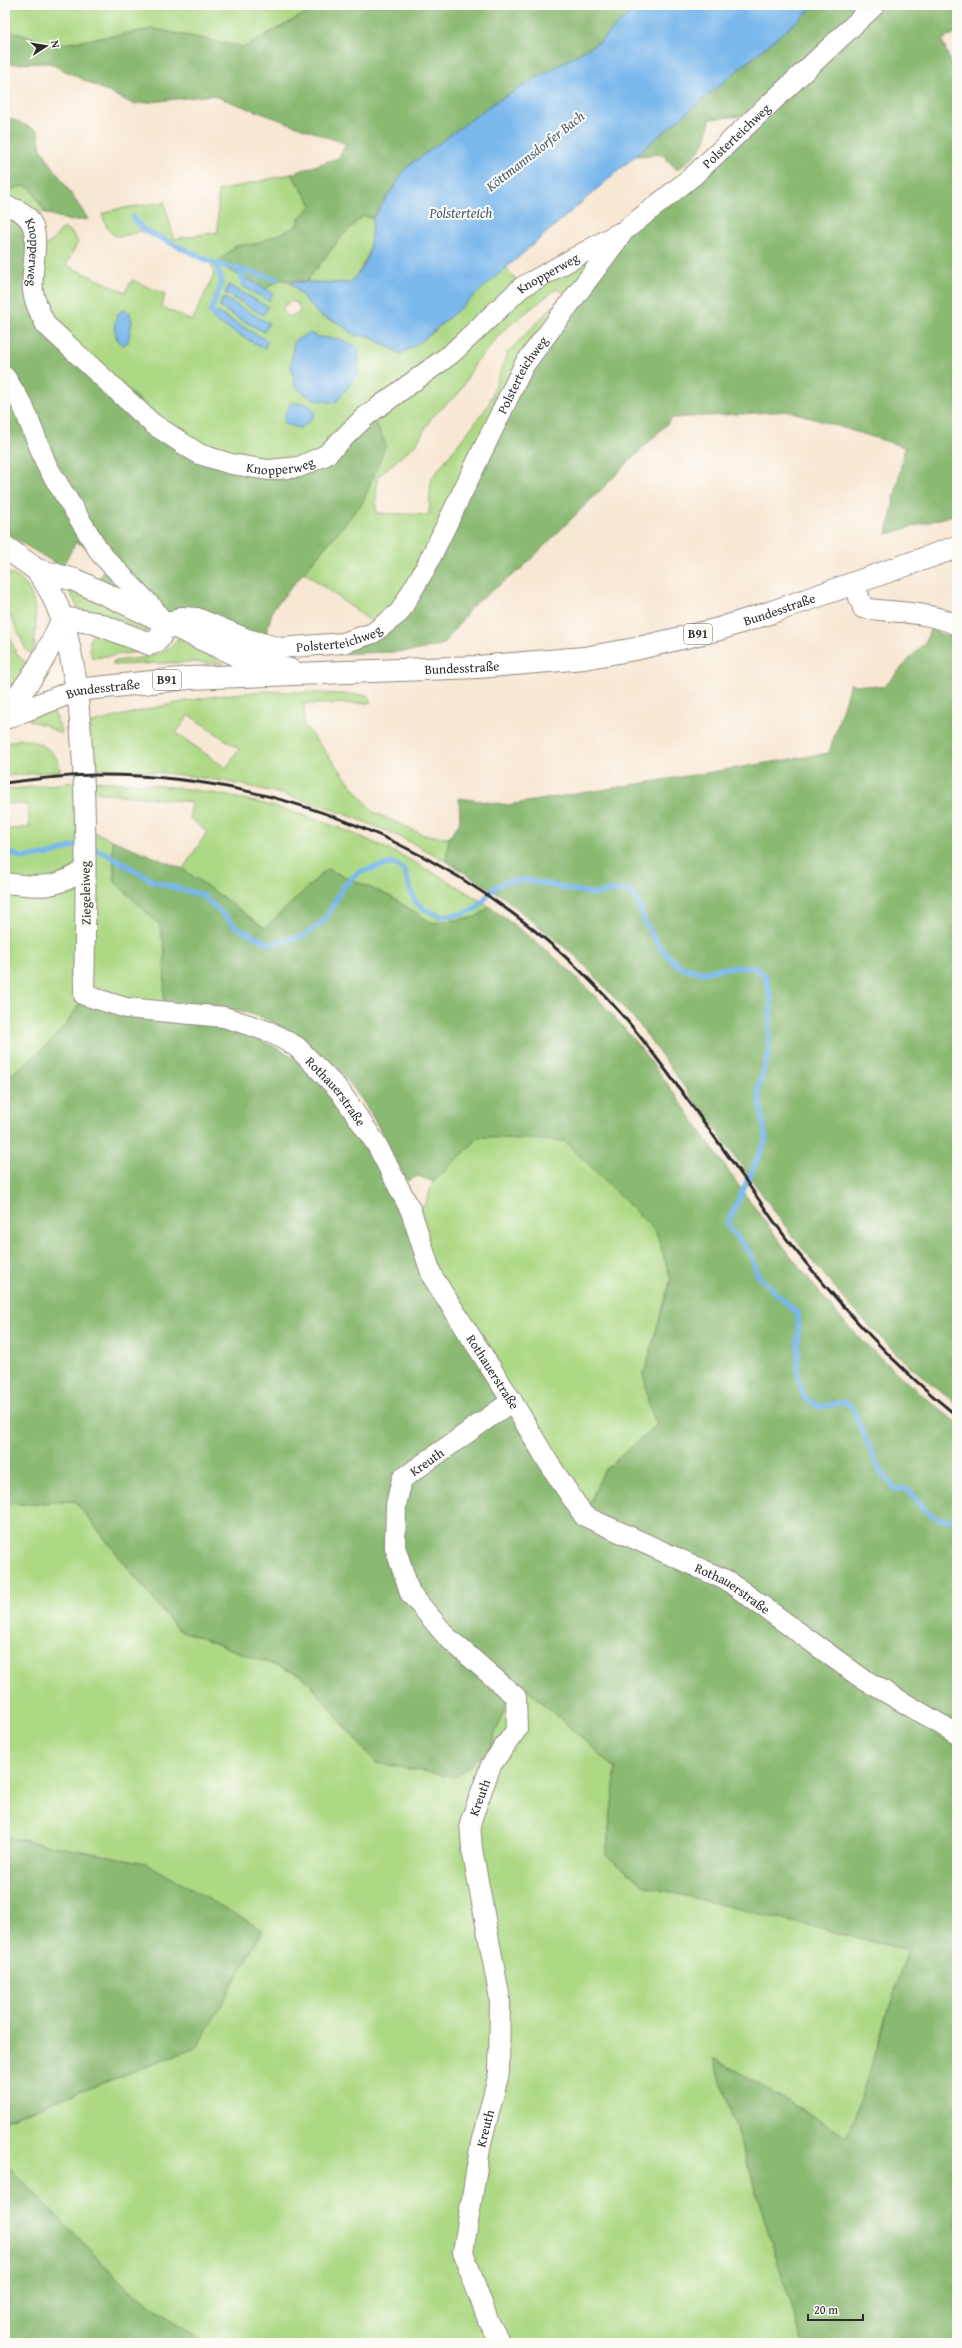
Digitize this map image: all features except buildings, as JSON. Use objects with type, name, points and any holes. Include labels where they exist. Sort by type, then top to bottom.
[{"type":"main road","points":[[5,547],[37,570],[51,588],[63,618],[78,690]]},
{"type":"main road","name":"Bundesstraße","points":[[5,718],[78,690],[189,678],[307,672],[478,667],[584,658],[635,649],[719,629],[854,584],[957,547]]},
{"type":"main road","points":[[37,570],[75,580],[166,624],[248,661],[307,672]]},
{"type":"main road","points":[[63,618],[95,623],[150,644],[156,641],[162,634],[166,624]]},
{"type":"main road","points":[[5,710],[24,691],[49,649],[63,618]]},
{"type":"street","name":"Polsterteichweg","points":[[166,624],[181,617],[197,618],[263,644],[280,648],[317,647],[343,643],[373,633],[399,613],[426,567],[524,365],[624,230],[693,176],[875,5]]},
{"type":"street","name":"Knopperweg","points":[[5,206],[17,208],[29,218],[34,231],[36,251],[33,289],[37,308],[46,325],[153,424],[199,454],[231,464],[268,470],[299,467],[326,456],[366,416],[451,354],[522,287],[624,230]]},
{"type":"street","points":[[5,377],[23,406],[47,466],[102,554],[153,608],[166,624]]},
{"type":"street","points":[[854,584],[863,608],[887,612],[909,612],[957,625]]},
{"type":"street","name":"Ziegeleiweg","points":[[78,690],[84,791],[84,994]]},
{"type":"street","points":[[5,883],[42,887],[75,876],[85,869]]},
{"type":"street","name":"Rothauerstraße","points":[[84,994],[126,1008],[224,1017],[270,1032],[297,1047],[318,1067],[360,1118],[377,1145],[412,1211],[432,1276],[512,1401],[548,1462],[584,1516],[728,1581],[860,1677],[957,1734]]},
{"type":"street","name":"Kreuth","points":[[500,2343],[488,2320],[463,2252],[482,2143],[499,2073],[500,1999],[472,1849],[470,1823],[491,1765],[517,1729],[516,1697],[447,1637],[410,1593],[395,1547],[396,1505],[402,1479],[512,1401]]},
{"type":"green space","points":[[5,5],[293,5],[308,12],[244,47],[154,29],[56,45],[5,30]]},
{"type":"green space","points":[[325,5],[638,5],[601,41],[492,104],[407,167],[373,218],[363,216],[342,236],[306,282],[281,279],[265,289],[216,263],[236,246],[255,244],[296,227],[300,217],[312,205],[291,174],[338,158],[346,144],[212,95],[133,104],[49,63],[5,64],[5,30],[56,45],[154,29],[244,47],[308,12]]},
{"type":"green space","points":[[816,5],[957,5],[957,32],[942,40],[957,79],[957,514],[887,534],[905,447],[789,411],[673,418],[522,568],[472,606],[444,644],[414,651],[338,654],[343,643],[399,613],[524,365],[624,231],[777,96],[740,116],[710,119],[706,137],[700,149],[691,159],[677,170],[662,154],[635,156]]},
{"type":"green space","points":[[5,116],[38,131],[41,149],[88,219],[70,221],[46,213],[30,187],[21,186],[5,193]]},
{"type":"green space","points":[[291,174],[312,205],[300,217],[296,227],[255,244],[236,246],[216,263],[246,278],[242,286],[273,293],[265,289],[281,279],[290,282],[320,316],[339,323],[355,335],[368,336],[401,354],[435,331],[447,317],[506,267],[522,287],[624,231],[426,567],[380,628],[304,572],[363,502],[299,467],[199,454],[46,325],[36,251],[52,241],[63,228],[73,234],[78,242],[66,265],[125,292],[132,280],[165,294],[162,307],[192,321],[214,275],[211,262],[144,230],[128,235],[117,236],[109,230],[105,224],[102,214],[117,209],[164,202],[174,239],[218,232],[218,191]],"holes":[[[229,285],[267,307],[264,314],[225,293]],[[556,289],[566,293],[507,353],[488,406],[431,479],[429,515],[376,513],[377,477],[416,444],[432,417],[459,393],[476,362],[506,328]],[[223,298],[268,323],[264,332],[219,307]],[[292,301],[298,304],[300,313],[288,317],[283,311],[285,304]],[[122,310],[129,312],[132,321],[128,342],[123,345],[116,338],[117,315]],[[217,312],[268,341],[264,349],[213,319]],[[309,333],[318,337],[344,340],[295,387]]]},
{"type":"green space","points":[[21,186],[30,187],[46,213],[5,206],[5,193]]},
{"type":"green space","points":[[5,206],[29,218],[37,308],[199,454],[299,467],[366,416],[377,425],[386,445],[363,502],[273,609],[263,644],[153,608],[99,580],[107,560],[101,554],[76,542],[62,567],[5,533]]},
{"type":"green space","points":[[363,215],[373,218],[370,245],[362,267],[350,283],[306,282],[342,236]]},
{"type":"green space","points":[[5,572],[17,577],[26,585],[31,595],[36,618],[33,655],[26,650],[13,621],[5,609]]},
{"type":"green space","points":[[67,587],[136,618],[153,631],[151,634],[100,613],[79,610]]},
{"type":"green space","points":[[5,625],[16,652],[29,664],[22,676],[5,690]]},
{"type":"green space","points":[[930,629],[957,640],[957,1405],[904,1361],[851,1307],[794,1238],[641,1027],[578,958],[502,896],[446,861],[449,838],[460,822],[459,798],[508,805],[829,753],[850,684],[884,687],[926,641]]},
{"type":"green space","points":[[96,632],[145,651],[92,658],[90,640]]},
{"type":"green space","points":[[178,638],[224,664],[192,662],[113,665],[113,662],[116,661],[142,658],[158,654],[172,645]]},
{"type":"green space","points":[[265,691],[368,695],[371,703],[304,704],[304,725],[373,812],[424,835],[449,838],[446,861],[403,839],[360,820],[316,804],[271,791],[179,775],[84,769],[81,726],[172,704],[241,693]],"holes":[[[189,715],[239,749],[226,768],[176,733]]]},
{"type":"green space","points":[[53,709],[62,733],[60,734],[45,725],[30,721],[29,719]]},
{"type":"green space","points":[[21,739],[35,742],[47,748],[56,758],[60,771],[5,776],[5,743]]},
{"type":"green space","points":[[84,781],[141,784],[196,790],[247,800],[297,813],[345,830],[393,852],[441,877],[490,907],[476,917],[432,923],[389,896],[327,869],[265,928],[183,869],[207,832],[190,818],[191,802],[84,791],[84,828],[112,840],[115,882],[159,923],[165,949],[164,1005],[84,995],[77,1008],[60,1032],[40,1052],[5,1079],[5,830],[30,827],[27,804],[5,804],[5,790]]},
{"type":"green space","points":[[112,840],[183,869],[265,928],[327,869],[389,896],[432,923],[476,917],[490,907],[553,956],[610,1012],[652,1064],[759,1214],[833,1309],[847,1325],[892,1369],[957,1423],[957,2343],[803,2343],[714,2058],[848,2137],[908,1950],[645,1886],[606,1855],[616,1769],[515,1678],[489,1751],[455,1777],[376,1763],[303,1676],[177,1629],[75,1501],[5,1505],[5,1079],[40,1052],[60,1032],[77,1008],[84,995],[245,1032],[290,1055],[315,1077],[370,1150],[432,1276],[584,1516],[604,1471],[657,1425],[649,1406],[644,1374],[671,1279],[656,1232],[565,1141],[480,1137],[433,1182],[418,1176],[407,1181],[377,1124],[354,1089],[325,1057],[308,1044],[272,1022],[252,1014],[214,1007],[164,1005],[165,949],[159,924],[115,882]]},
{"type":"green space","points":[[480,1137],[565,1141],[656,1232],[671,1279],[644,1374],[649,1406],[657,1425],[604,1471],[584,1516],[432,1276],[411,1211],[425,1205],[433,1182]]},
{"type":"green space","points":[[75,1501],[177,1629],[303,1676],[376,1763],[489,1751],[515,1678],[616,1769],[606,1855],[645,1886],[908,1950],[848,2137],[714,2058],[803,2343],[205,2343],[129,2290],[5,2163],[5,2120],[198,2047],[146,1863],[5,1837],[5,1505]]},
{"type":"green space","points":[[5,1837],[146,1863],[263,1930],[198,2047],[5,2120]]},
{"type":"green space","points":[[5,2163],[129,2290],[205,2343],[5,2343]]},
{"type":"water","name":"Polsterteich","points":[[638,5],[816,5],[635,156],[422,341],[401,354],[368,336],[355,335],[339,323],[320,316],[290,282],[350,283],[362,269],[369,254],[373,218],[407,167],[492,104],[601,41]]},
{"type":"water","points":[[246,278],[273,293],[269,301],[242,286]]},
{"type":"water","points":[[229,285],[268,307],[263,315],[225,293]]},
{"type":"water","points":[[224,298],[269,323],[264,332],[219,307]]},
{"type":"water","points":[[122,310],[129,312],[132,321],[128,342],[122,345],[115,332],[115,323]]},
{"type":"water","points":[[217,312],[268,341],[264,349],[212,319]]},
{"type":"water","points":[[309,333],[318,337],[344,340],[359,348],[358,375],[335,403],[313,399],[295,387],[291,363],[294,341]]},
{"type":"water","points":[[292,402],[309,405],[315,413],[309,422],[300,428],[284,424],[285,413]]},
{"type":"waterway","name":"Köttmannsdorfer Bach","points":[[133,217],[144,230],[211,262],[276,279]]},
{"type":"waterway","points":[[216,263],[222,282],[211,312],[220,319]]},
{"type":"waterway","points":[[239,269],[244,282],[249,285]]},
{"type":"waterway","points":[[5,851],[23,858],[51,854],[77,845]]},
{"type":"waterway","points":[[91,848],[105,853],[155,882],[202,895],[236,927],[270,944],[303,936],[325,920],[342,888],[359,872],[393,863],[404,870],[415,901],[424,909],[440,916],[462,914],[477,908],[495,887],[505,882],[526,880],[593,894],[618,890],[629,892],[638,901],[644,921],[659,946],[678,966],[703,973],[723,968],[754,967],[765,976],[771,1000],[768,1055],[758,1089],[766,1140],[727,1225],[750,1253],[758,1276],[798,1314],[798,1377],[804,1397],[820,1407],[843,1402],[851,1406],[880,1471],[895,1489],[908,1489],[927,1512],[939,1519],[953,1520],[957,1508]]},
{"type":"railway","points":[[5,783],[62,776],[96,775],[174,779],[250,792],[325,813],[396,843],[464,880],[528,925],[586,976],[638,1034],[652,1052],[780,1230],[811,1269],[870,1336],[912,1377],[957,1416]]}]
